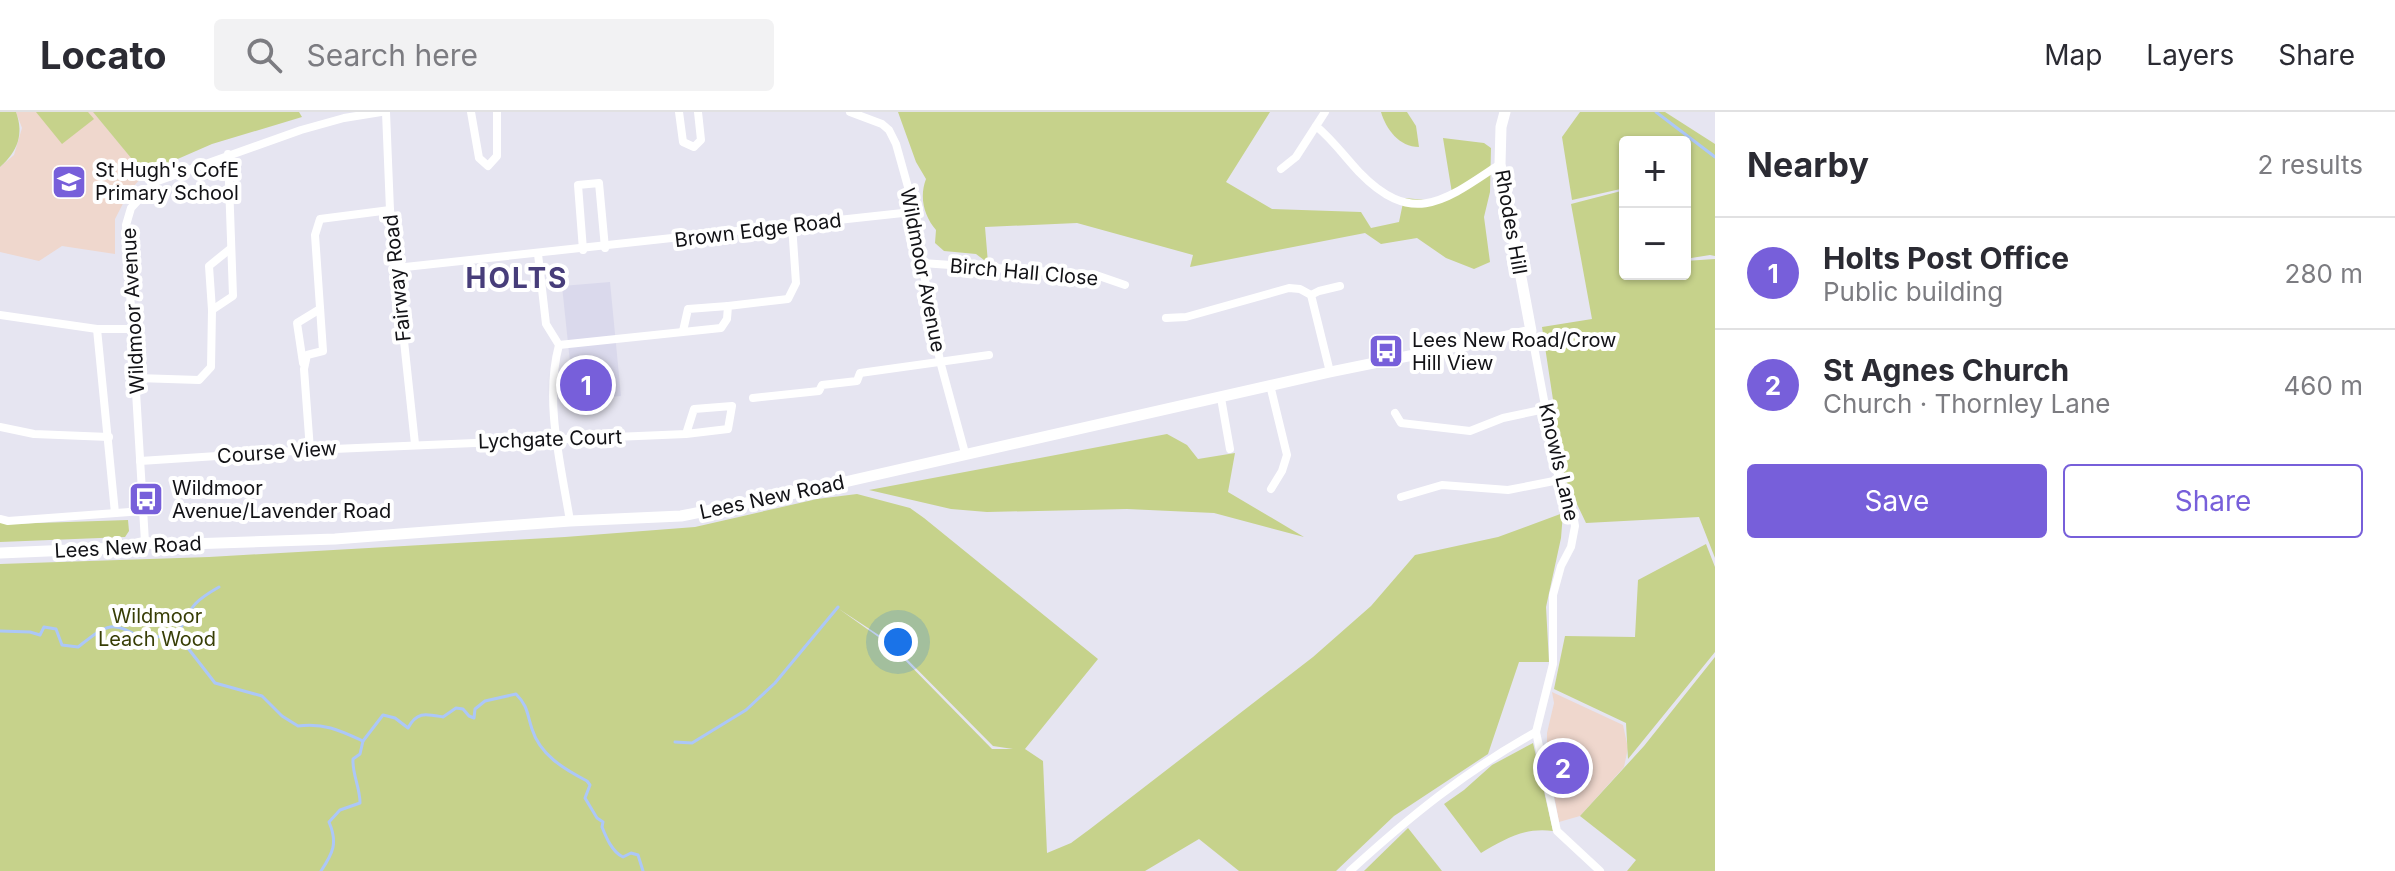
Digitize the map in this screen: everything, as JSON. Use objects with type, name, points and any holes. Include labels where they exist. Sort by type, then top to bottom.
[{"type":"street","name":"Wildmoor Avenue","points":[[145,542],[137,378],[130,329],[126,225],[131,208],[155,182],[228,154],[343,115],[384,112]]},
{"type":"street","name":"Fairway Road","points":[[384,112],[390,210],[415,444]]},
{"type":"street","points":[[471,112],[479,158],[488,166],[497,156],[497,112]]},
{"type":"street","points":[[679,112],[683,142],[694,147],[701,140],[698,112]]},
{"type":"street","name":"Wildmoor Avenue","points":[[850,112],[872,119],[889,130],[900,156],[940,361],[965,453]]},
{"type":"street","points":[[1281,169],[1296,157],[1325,112]]},
{"type":"street","name":"Rhodes Hill","points":[[1505,112],[1501,127],[1500,164],[1531,331]]},
{"type":"street","points":[[1316,126],[1332,139],[1357,171],[1381,193],[1400,202],[1432,204],[1452,196],[1500,164]]},
{"type":"street","points":[[212,310],[233,296],[228,154]]},
{"type":"street","points":[[583,250],[578,185],[583,184],[599,183],[605,248]]},
{"type":"street","points":[[304,369],[307,355],[323,351],[315,235],[320,219],[390,210]]},
{"type":"street","name":"Brown Edge Road","points":[[396,268],[605,248],[912,212]]},
{"type":"street","points":[[683,331],[688,309],[788,299],[796,283],[792,225]]},
{"type":"street","points":[[137,378],[199,380],[211,367],[209,266],[230,249]]},
{"type":"street","points":[[538,254],[546,324],[559,345],[553,369],[557,438],[570,521]]},
{"type":"street","name":"Birch Hall Close","points":[[922,263],[1096,275],[1125,285]]},
{"type":"street","points":[[1311,295],[1340,286]]},
{"type":"street","points":[[1166,318],[1186,317],[1289,288],[1300,289],[1311,295],[1330,372]]},
{"type":"street","points":[[559,345],[721,328],[727,319],[728,306]]},
{"type":"street","points":[[310,450],[297,323],[320,309]]},
{"type":"street","points":[[0,315],[97,329],[130,329]]},
{"type":"street","name":"Wildmoor Avenue","points":[[97,329],[115,513]]},
{"type":"street","name":"Lees New Road","points":[[0,553],[118,548],[145,542],[159,545],[335,539],[681,516],[805,491],[1270,385],[1531,331]]},
{"type":"street","name":"Knowls Lane","points":[[1531,331],[1559,480],[1569,500],[1575,526],[1571,547],[1561,566],[1553,595],[1553,664],[1536,732]]},
{"type":"street","points":[[753,398],[819,391],[822,385],[857,381],[860,373],[989,355]]},
{"type":"street","points":[[1270,385],[1287,455],[1271,489]]},
{"type":"street","points":[[1221,398],[1230,449]]},
{"type":"street","name":"Lychgate Court","points":[[415,444],[686,434],[728,429],[732,406],[694,409],[686,434]]},
{"type":"street","points":[[1395,413],[1401,423],[1470,431],[1503,418],[1545,409]]},
{"type":"street","points":[[0,427],[34,434],[109,437]]},
{"type":"street","name":"Course View","points":[[140,461],[415,444]]},
{"type":"street","points":[[1401,497],[1442,485],[1508,490],[1559,480]]},
{"type":"street","points":[[0,519],[8,521],[143,511]]},
{"type":"street","points":[[1350,871],[1403,823],[1459,780],[1536,732],[1557,831],[1600,871]]},
{"type":"shaded area","name":"St Hugh's CofE Primary School","points":[[16,112],[93,112],[145,174],[130,190],[115,219],[115,254],[62,246],[39,261],[0,252],[0,167],[14,155],[22,128]]},
{"type":"shaded area","points":[[610,282],[621,396],[574,400],[562,286]]},
{"type":"shaded area","points":[[1552,692],[1623,725],[1628,748],[1624,767],[1580,816],[1559,822],[1547,756],[1547,733],[1554,703]]},
{"type":"green space","points":[[0,112],[16,112],[19,135],[11,155],[0,167]]},
{"type":"green space","points":[[36,112],[88,112],[94,119],[62,144]]},
{"type":"green space","points":[[93,112],[299,112],[302,117],[212,144],[157,168],[148,165],[141,170]]},
{"type":"green space","points":[[898,112],[1270,112],[1226,182],[1272,209],[1361,212],[1371,228],[1399,222],[1404,198],[1426,200],[1452,193],[1443,138],[1484,143],[1491,148],[1490,192],[1484,217],[1490,262],[1474,269],[1446,258],[1417,238],[1381,244],[1365,233],[1190,267],[1193,255],[1077,223],[985,227],[988,263],[976,254],[944,251],[935,243],[936,230],[928,219],[923,199],[926,179],[916,162]]},
{"type":"green space","points":[[1381,112],[1407,112],[1416,126],[1419,147],[1405,144],[1394,136]]},
{"type":"green space","points":[[1580,112],[1665,112],[1715,144],[1715,256],[1691,258],[1691,136],[1619,136],[1619,189],[1572,200],[1562,137]]},
{"type":"green space","points":[[1619,192],[1619,280],[1691,280],[1691,261],[1715,259],[1715,558],[1699,517],[1586,523],[1565,479],[1542,327],[1592,319],[1571,204]]},
{"type":"green space","points":[[1167,434],[1187,445],[1198,459],[1235,453],[1228,492],[1304,537],[1214,513],[1127,509],[987,512],[951,509],[869,490]]},
{"type":"green space","name":"Wildmoor Leach Wood","points":[[857,494],[910,508],[1098,659],[1025,749],[1043,761],[1047,853],[1071,843],[1090,829],[1313,657],[1371,606],[1415,555],[1498,537],[1563,513],[1561,538],[1546,607],[1549,662],[1519,662],[1488,754],[1394,816],[1336,871],[1239,871],[1199,839],[1145,871],[0,871],[0,564],[209,557],[695,527],[817,499]],"holes":[[[839,609],[891,643],[993,746],[1013,749],[992,749],[891,646]]]},
{"type":"green space","points":[[128,520],[129,531],[125,537],[0,542],[0,522]]},
{"type":"green space","points":[[1706,544],[1715,567],[1715,652],[1628,759],[1626,723],[1554,689],[1565,636],[1635,637],[1638,580]]},
{"type":"green space","points":[[1715,657],[1715,871],[1627,871],[1636,860],[1580,816],[1644,746]]},
{"type":"green space","points":[[1533,743],[1553,831],[1524,833],[1481,853],[1444,804],[1492,765]]},
{"type":"green space","points":[[1408,828],[1442,871],[1364,871]]},
{"type":"waterway","points":[[1656,112],[1715,157]]},
{"type":"waterway","points":[[178,633],[193,606],[219,587]]},
{"type":"waterway","points":[[675,742],[692,743],[746,710],[775,683],[838,607]]},
{"type":"waterway","points":[[0,631],[40,635],[44,627],[56,629],[62,645],[78,647],[109,627],[123,628],[142,639],[177,634],[215,683],[262,696],[282,716],[298,726],[332,728],[363,741]]},
{"type":"waterway","points":[[321,871],[333,848],[329,822],[340,810],[360,803],[353,759],[360,754],[363,741],[383,715],[395,718],[408,728],[419,716],[443,717],[456,708],[463,709],[474,718],[475,709],[485,701],[516,694],[525,706],[541,746],[554,760],[590,785],[585,798],[603,822],[602,827],[613,848],[623,857],[631,853],[638,855],[643,871]]},
{"type":"place","name":"St Hugh's CofE Primary School","points":[[69,182]]},
{"type":"place","name":"Lees New Road/Crow Hill View","points":[[1386,351]]},
{"type":"place","name":"Holts Post Office","points":[[586,385]]},
{"type":"place","name":"Wildmoor Avenue/Lavender Road","points":[[146,499]]},
{"type":"place","name":"St Agnes Church","points":[[1563,768]]},
{"type":"district","name":"HOLTS","points":[[517,278]]}]
